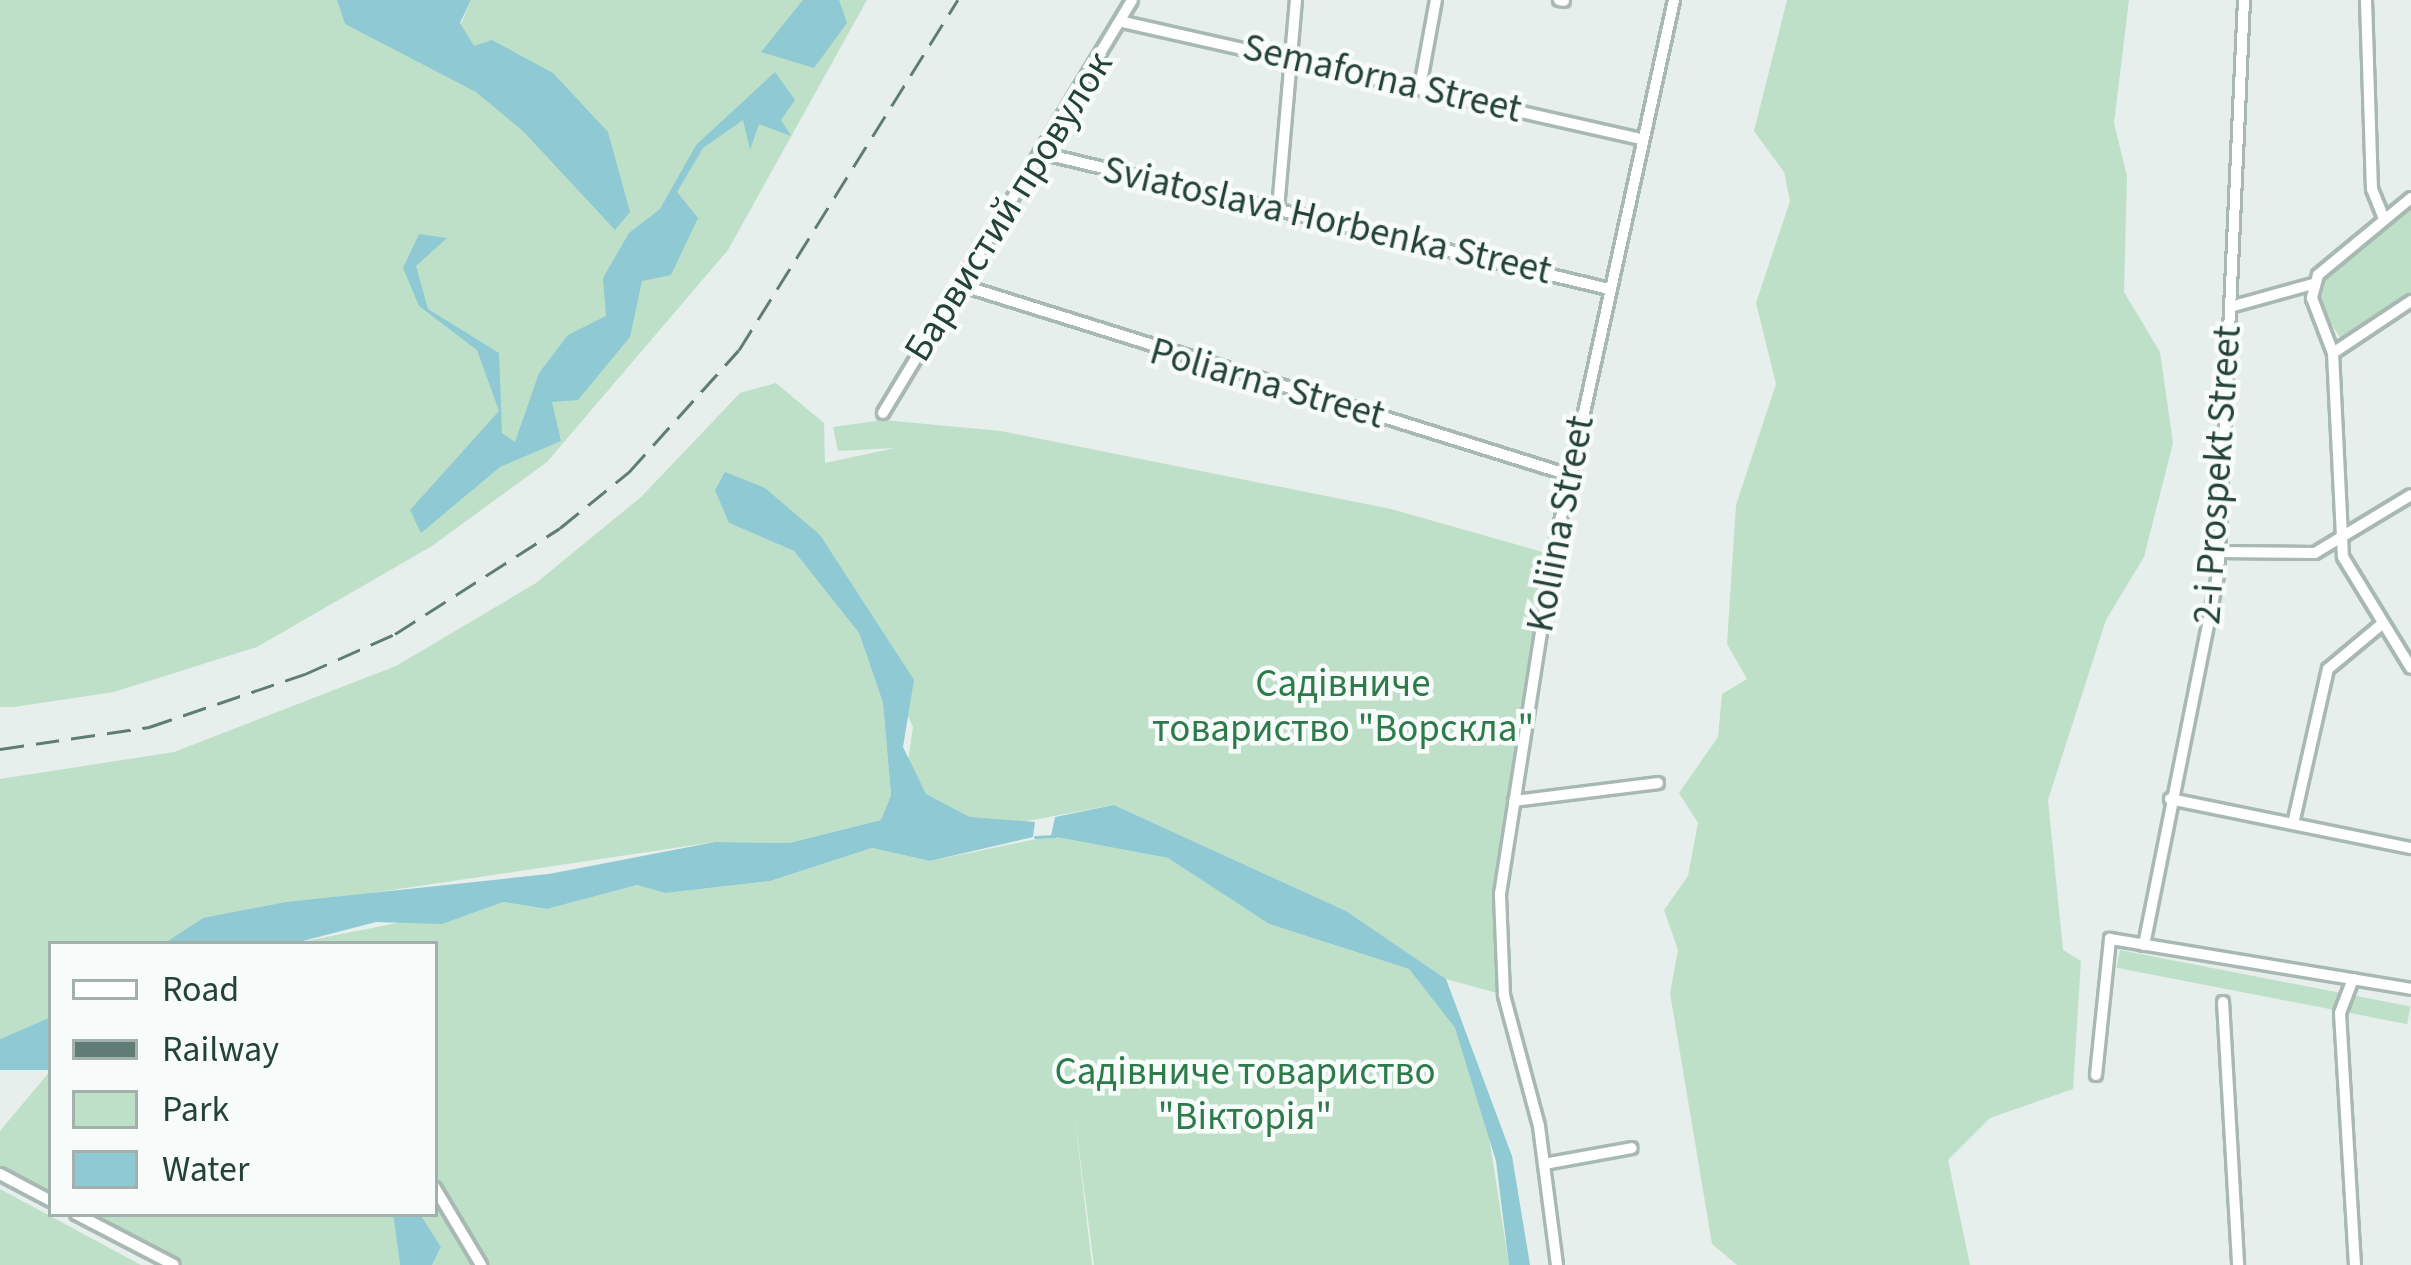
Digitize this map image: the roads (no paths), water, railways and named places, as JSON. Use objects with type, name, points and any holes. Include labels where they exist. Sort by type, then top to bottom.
[{"type":"street","name":"Барвистий провулок","points":[[883,413],[967,286],[1132,0]]},
{"type":"street","points":[[1278,209],[1297,0]]},
{"type":"street","points":[[1420,87],[1436,0]]},
{"type":"street","name":"Koliina Street","points":[[1558,1265],[1544,1164],[1504,995],[1498,920],[1569,475],[1674,0]]},
{"type":"street","name":"2-i Prospekt Street","points":[[2144,945],[2219,552],[2244,0]]},
{"type":"street","points":[[2366,0],[2372,189],[2383,216]]},
{"type":"street","name":"Semaforna Street","points":[[1123,22],[1641,139]]},
{"type":"street","name":"Sviatoslava Horbenka Street","points":[[1045,154],[1609,289]]},
{"type":"street","points":[[2230,307],[2313,284],[2383,216],[2411,198]]},
{"type":"street","points":[[2313,284],[2333,353],[2341,540],[2382,624],[2411,668]]},
{"type":"street","name":"Poliarna Street","points":[[967,286],[1569,475]]},
{"type":"street","points":[[2333,353],[2411,301]]},
{"type":"street","points":[[2219,552],[2315,553],[2411,495]]},
{"type":"street","points":[[2293,824],[2328,669],[2382,624]]},
{"type":"street","points":[[1514,801],[1658,783]]},
{"type":"street","points":[[2170,799],[2411,848]]},
{"type":"street","points":[[2096,1075],[2110,939],[2411,989]]},
{"type":"street","points":[[2353,979],[2340,1013],[2356,1265]]},
{"type":"street","points":[[2223,1002],[2238,1265]]},
{"type":"street","points":[[1544,1164],[1632,1148]]},
{"type":"street","points":[[0,1174],[48,1199]]},
{"type":"street","points":[[438,1193],[482,1265]]},
{"type":"street","points":[[82,1217],[174,1265]]},
{"type":"water","points":[[337,0],[471,0],[460,23],[474,46],[492,40],[553,73],[608,132],[630,212],[615,230],[524,132],[476,92],[345,24]]},
{"type":"water","points":[[803,0],[839,0],[847,23],[814,68],[761,52]]},
{"type":"water","points":[[775,72],[795,100],[781,120],[791,136],[759,124],[750,150],[743,120],[703,148],[677,192],[698,218],[671,275],[642,281],[630,337],[578,400],[552,402],[561,441],[500,467],[421,533],[410,510],[499,411],[477,350],[419,306],[403,268],[419,234],[447,238],[416,266],[428,309],[499,353],[502,433],[515,442],[539,373],[568,335],[606,316],[603,278],[629,233],[660,209],[696,145]]},
{"type":"water","points":[[725,472],[765,488],[820,535],[914,680],[903,747],[926,794],[970,817],[1035,822],[1033,837],[930,861],[872,848],[770,881],[665,893],[637,885],[547,909],[503,902],[442,924],[376,922],[303,941],[168,941],[203,918],[286,902],[549,874],[715,842],[789,843],[881,820],[891,795],[883,703],[859,633],[794,551],[729,523],[715,490]]},
{"type":"water","points":[[1114,805],[1346,911],[1446,979],[1512,1156],[1530,1265],[1509,1265],[1496,1161],[1455,1028],[1409,969],[1269,924],[1168,858],[1051,836],[1055,817]]},
{"type":"water","points":[[48,1018],[48,1070],[0,1070],[0,1039]]},
{"type":"water","points":[[393,1217],[422,1217],[441,1247],[432,1265],[400,1265]]},
{"type":"waterway","points":[[1035,837],[1055,836]]},
{"type":"railway","points":[[0,749],[149,727],[305,674],[395,634],[560,528],[629,472],[739,350],[958,0]]},
{"type":"park label","name":"Садівниче товариство \"Ворскла\"","points":[[1343,708]]},
{"type":"park label","name":"Садівниче товариство \"Вікторія\"","points":[[1245,1096]]}]
